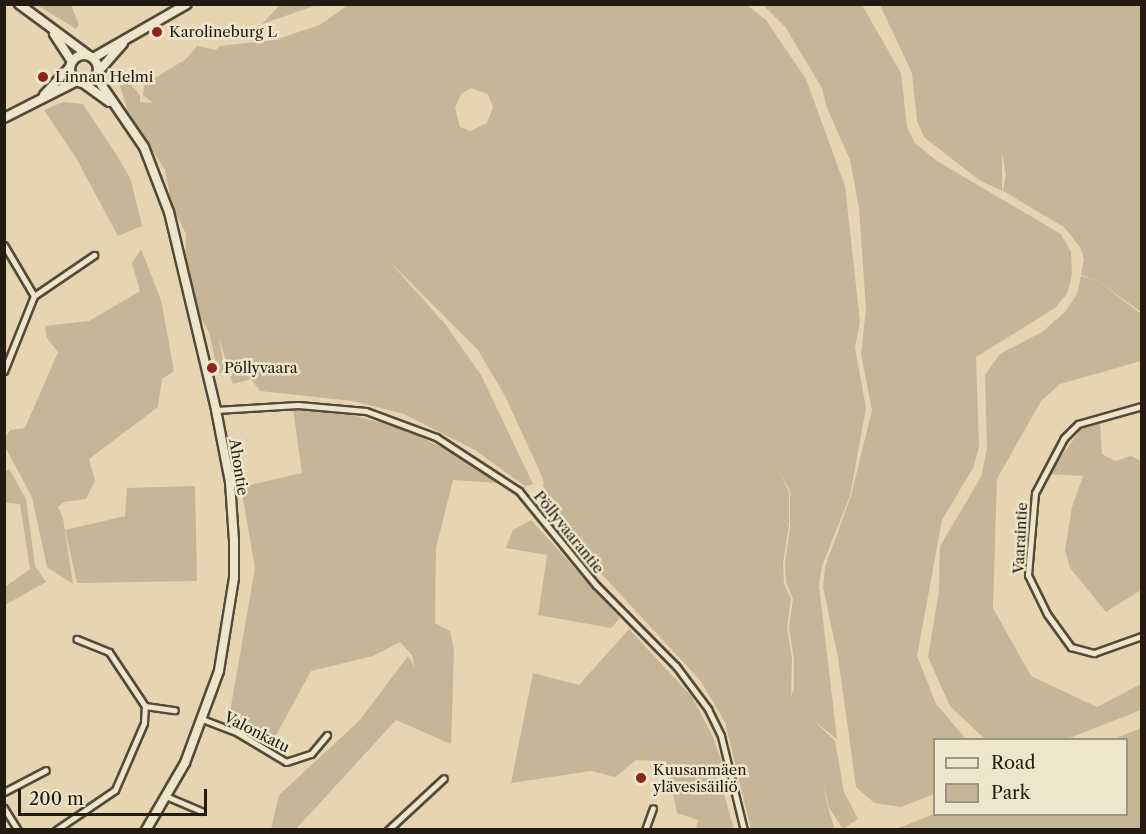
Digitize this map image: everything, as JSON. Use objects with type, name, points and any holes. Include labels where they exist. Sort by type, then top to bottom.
[{"type":"street","points":[[19,4],[52,31],[91,57]]},
{"type":"street","points":[[42,97],[80,56],[91,57],[124,41],[184,6]]},
{"type":"street","points":[[52,31],[80,82]]},
{"type":"street","points":[[4,118],[42,97],[97,74],[124,41]]},
{"type":"street","name":"Ahontie","points":[[91,57],[97,74],[144,147],[169,212],[216,410],[230,482],[234,578],[221,661],[202,719],[168,796],[146,830]]},
{"type":"street","name":"Ahontie","points":[[80,82],[119,110]]},
{"type":"street","points":[[4,245],[34,296]]},
{"type":"street","points":[[4,371],[34,296],[94,255]]},
{"type":"street","name":"Pöllyvaarantie","points":[[216,410],[298,405],[366,411],[436,436],[519,491],[596,585],[676,666],[708,709],[721,736],[744,830]]},
{"type":"street","name":"Vaaraintie","points":[[1142,406],[1078,424],[1064,438],[1035,493],[1028,575],[1031,588],[1071,647],[1094,653],[1142,636]]},
{"type":"street","points":[[56,830],[115,790],[141,734],[145,706],[109,652],[77,639]]},
{"type":"street","points":[[145,706],[175,710]]},
{"type":"street","name":"Valonkatu","points":[[202,719],[238,733],[286,762],[311,754],[327,735]]},
{"type":"street","points":[[4,792],[46,770]]},
{"type":"street","points":[[388,830],[444,778]]},
{"type":"street","points":[[168,796],[201,811]]},
{"type":"street","points":[[4,808],[18,830]]},
{"type":"street","points":[[645,830],[653,808]]},
{"type":"green space","points":[[280,4],[317,5],[262,24]]},
{"type":"green space","points":[[37,5],[71,5],[79,25],[76,29]]},
{"type":"green space","points":[[348,5],[747,5],[766,20],[806,79],[845,186],[860,322],[855,347],[866,408],[850,496],[822,566],[819,586],[837,739],[814,721],[835,741],[844,792],[858,819],[843,829],[829,808],[822,776],[828,808],[835,829],[751,829],[725,722],[700,680],[580,551],[564,526],[578,527],[563,525],[540,495],[544,483],[541,474],[505,396],[478,350],[387,259],[446,325],[481,375],[533,484],[525,486],[475,450],[404,414],[353,401],[260,391],[251,379],[233,384],[218,335],[226,373],[218,373],[209,332],[198,314],[185,260],[186,234],[172,206],[165,170],[128,112],[120,86],[125,78],[140,95],[140,102],[153,103],[143,95],[144,85],[186,59],[197,46],[216,50],[220,46],[274,40],[320,25]],"holes":[[[471,88],[488,94],[493,107],[487,123],[470,131],[460,127],[455,108],[461,94]],[[778,469],[790,491],[790,528],[785,563],[786,582],[793,599],[789,628],[794,659],[794,689],[791,696],[792,659],[787,628],[791,599],[784,583],[783,563],[789,526],[780,516],[789,525],[789,492]]]},
{"type":"green space","points":[[763,5],[862,5],[901,73],[907,127],[915,143],[937,161],[1061,234],[1071,252],[1072,275],[1067,294],[1055,308],[976,357],[979,447],[973,468],[942,520],[917,656],[936,704],[965,738],[933,738],[933,794],[901,807],[874,803],[856,787],[838,657],[823,587],[825,567],[851,496],[872,410],[861,355],[866,309],[859,208],[850,160],[827,108],[822,88],[786,28]]},
{"type":"green space","points":[[880,5],[1141,5],[1141,312],[1098,281],[1081,275],[1084,259],[1080,247],[1064,227],[1003,191],[1006,175],[1002,153],[1002,191],[979,180],[924,137],[917,121],[912,73]]},
{"type":"green space","points":[[63,102],[83,104],[114,151],[130,178],[142,226],[118,236],[75,156],[44,110]]},
{"type":"green space","points":[[141,249],[161,300],[174,371],[162,379],[158,407],[89,459],[95,481],[86,499],[64,502],[58,507],[63,518],[73,584],[47,567],[32,497],[5,447],[5,438],[10,430],[25,428],[58,352],[47,338],[45,326],[89,321],[140,291],[132,263]]},
{"type":"green space","points":[[1081,276],[1098,281],[1141,314],[1141,361],[1060,384],[1041,401],[997,479],[993,608],[1031,676],[1097,707],[1141,684],[1141,710],[1070,738],[984,738],[950,706],[928,657],[939,591],[940,546],[981,477],[987,448],[985,375],[1000,354],[1042,332],[1065,312],[1077,294]]},
{"type":"green space","points":[[293,409],[352,415],[405,429],[459,456],[497,483],[453,480],[436,548],[435,623],[450,631],[454,649],[451,744],[396,720],[296,829],[271,829],[279,795],[360,720],[408,656],[415,668],[412,655],[400,642],[373,656],[311,671],[275,737],[230,712],[255,568],[241,487],[302,473]]},
{"type":"green space","points":[[1100,424],[1102,454],[1115,461],[1131,456],[1141,461],[1141,590],[1106,612],[1070,568],[1065,550],[1072,507],[1083,476],[1048,474],[1082,428]]},
{"type":"green space","points":[[9,469],[26,499],[35,566],[46,582],[5,605],[5,587],[30,569],[20,504],[5,503],[5,472]]},
{"type":"green space","points":[[195,486],[197,581],[77,583],[65,530],[125,516],[127,488]]},
{"type":"green space","points":[[531,520],[620,618],[611,628],[538,615],[547,555],[506,548],[513,530]]},
{"type":"green space","points":[[629,629],[692,697],[712,735],[721,759],[722,787],[734,829],[696,829],[698,820],[677,813],[668,769],[661,761],[636,760],[615,777],[591,771],[511,783],[533,673],[579,685]]},
{"type":"green space","points":[[1141,728],[1141,829],[896,829],[933,814],[1128,816],[1128,738],[1116,738]]},
{"type":"place","name":"Karolineburg L","points":[[157,32]]},
{"type":"place","name":"Linnan Helmi","points":[[43,77]]},
{"type":"place","name":"Pöllyvaara","points":[[212,368]]},
{"type":"place","name":"Kuusanmäen ylävesisäiliö","points":[[641,778]]}]
